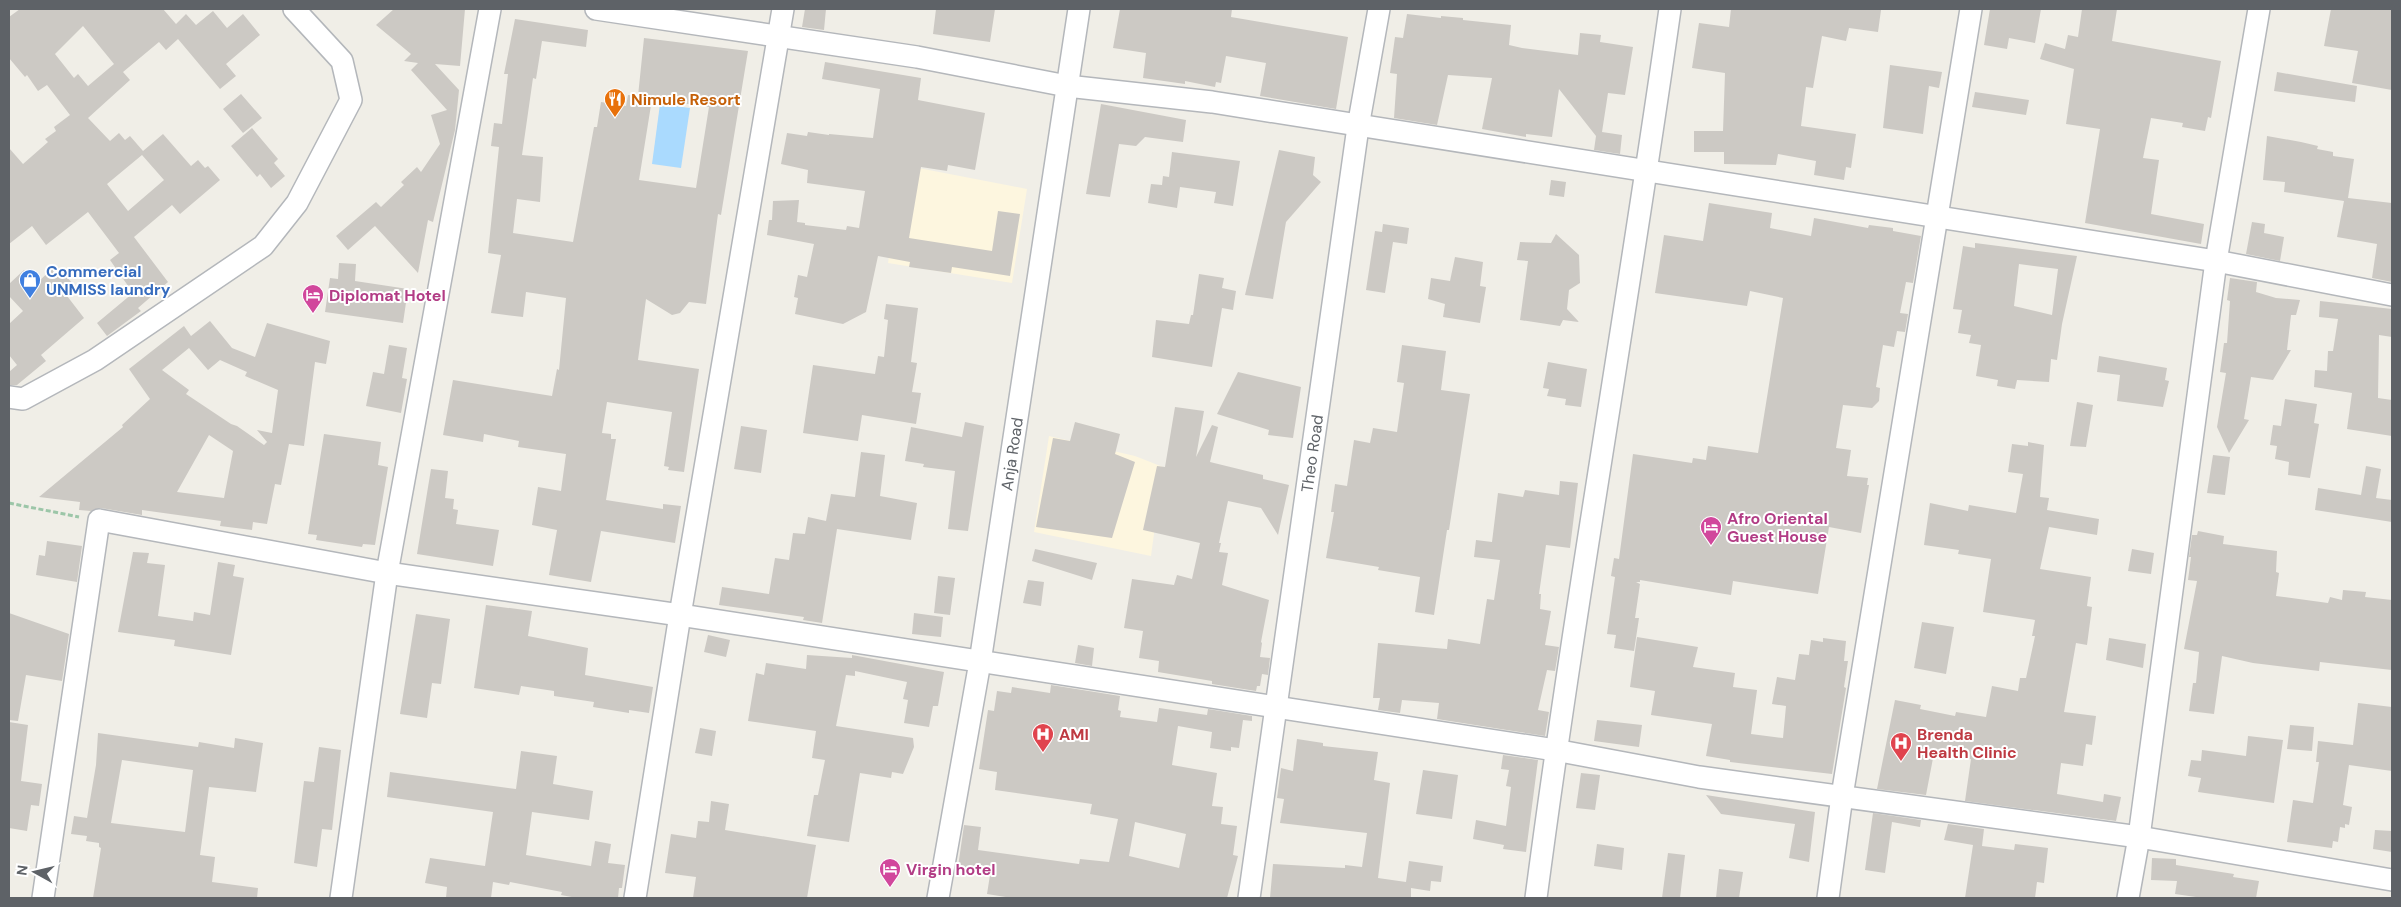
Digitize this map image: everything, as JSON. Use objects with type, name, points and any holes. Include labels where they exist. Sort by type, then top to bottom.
[{"type":"street","points":[[9,397],[23,398],[95,360],[199,291],[263,246],[297,203],[351,100],[342,61],[294,9]]},
{"type":"street","points":[[342,898],[387,573],[490,9]]},
{"type":"street","points":[[596,9],[917,57],[1067,86],[1212,102],[1358,127],[2216,261],[2392,295]]},
{"type":"street","points":[[636,898],[680,615],[783,9]]},
{"type":"street","name":"Anja Road","points":[[938,898],[980,662],[1079,9]]},
{"type":"street","name":"Theo Road","points":[[1249,898],[1358,127],[1379,9]]},
{"type":"street","points":[[1536,898],[1555,750],[1647,171],[1670,9]]},
{"type":"street","points":[[1828,898],[1842,796],[1971,9]]},
{"type":"street","points":[[2128,898],[2139,837],[2216,261],[2259,9]]},
{"type":"street","points":[[43,898],[99,520],[387,573],[680,615],[1276,709],[1555,750],[1699,777],[2139,837],[2392,880]]},
{"type":"path","points":[[9,503],[99,520]]},
{"type":"shaded area","points":[[903,165],[1027,189],[1012,283],[888,263]]},
{"type":"shaded area","points":[[1049,436],[1135,456],[1163,467],[1151,556],[1034,532]]},
{"type":"water","points":[[660,104],[690,108],[681,168],[652,164]]},
{"type":"building","points":[[20,9],[163,9],[176,24],[186,14],[196,25],[213,11],[227,28],[243,14],[260,35],[226,64],[236,76],[220,89],[178,39],[166,50],[159,42],[123,72],[130,80],[88,118],[110,141],[119,133],[125,140],[130,136],[143,151],[163,134],[191,166],[198,160],[205,168],[208,166],[220,180],[180,214],[172,205],[134,237],[168,282],[138,308],[141,311],[107,336],[97,323],[133,293],[110,260],[119,253],[88,212],[46,245],[32,226],[9,244],[9,148],[23,164],[48,142],[45,139],[56,131],[54,127],[70,115],[47,85],[38,91],[27,75],[25,77],[9,58],[9,17]],"holes":[[[83,26],[114,64],[88,86],[78,74],[74,78],[55,54]],[[142,155],[164,180],[128,211],[107,184]]]},
{"type":"building","points":[[394,9],[465,9],[460,66],[435,64],[459,90],[455,130],[433,222],[428,220],[418,273],[375,226],[348,250],[336,236],[376,202],[381,207],[404,185],[401,182],[417,167],[421,172],[440,144],[431,115],[447,110],[411,70],[418,63],[404,61],[411,54],[376,25]]},
{"type":"building","points":[[805,9],[826,9],[824,30],[802,27]]},
{"type":"building","points":[[936,9],[995,9],[990,42],[933,34]]},
{"type":"building","points":[[1120,9],[1232,9],[1231,17],[1348,37],[1336,109],[1260,96],[1266,63],[1226,56],[1221,83],[1216,82],[1215,87],[1185,81],[1185,84],[1143,78],[1146,53],[1113,48]]},
{"type":"building","points":[[1731,9],[1881,10],[1878,32],[1849,28],[1846,41],[1822,36],[1813,88],[1806,87],[1801,126],[1856,134],[1851,168],[1846,167],[1844,180],[1814,175],[1816,161],[1778,154],[1776,165],[1724,164],[1724,152],[1694,152],[1694,131],[1723,131],[1725,73],[1692,68],[1699,23],[1729,27]]},
{"type":"building","points":[[1990,9],[2041,9],[2035,43],[2009,38],[2007,49],[1984,45]]},
{"type":"building","points":[[2082,9],[2117,9],[2112,41],[2221,61],[2211,118],[2208,117],[2205,131],[2182,127],[2183,123],[2151,118],[2143,158],[2159,160],[2151,214],[2204,224],[2201,244],[2085,223],[2100,129],[2066,124],[2074,69],[2040,59],[2045,43],[2065,49],[2068,35],[2078,37]]},
{"type":"building","points":[[2331,9],[2392,9],[2392,90],[2352,83],[2358,51],[2324,46]]},
{"type":"building","points":[[1407,14],[1441,18],[1441,16],[1463,18],[1463,20],[1511,25],[1509,45],[1522,48],[1578,55],[1580,33],[1601,35],[1600,42],[1633,47],[1625,95],[1608,93],[1602,132],[1622,135],[1620,154],[1594,150],[1596,136],[1559,89],[1552,137],[1526,134],[1526,137],[1482,129],[1492,78],[1448,75],[1437,125],[1394,118],[1397,74],[1390,73],[1395,37],[1403,38]]},
{"type":"building","points":[[515,19],[588,30],[586,47],[542,41],[536,79],[533,78],[522,155],[543,157],[540,202],[517,199],[513,233],[573,242],[594,127],[597,127],[601,102],[626,106],[628,95],[638,96],[644,38],[748,51],[721,215],[718,214],[706,304],[689,302],[680,313],[672,315],[646,299],[638,360],[699,369],[684,472],[668,470],[669,467],[664,466],[672,412],[607,402],[602,433],[611,434],[611,439],[616,439],[606,500],[663,509],[663,504],[681,506],[675,543],[601,531],[591,582],[549,575],[557,530],[532,525],[538,487],[561,491],[566,454],[518,447],[519,441],[484,434],[483,442],[443,435],[453,380],[552,396],[557,369],[559,370],[566,298],[526,292],[523,317],[491,313],[501,255],[488,253],[499,147],[491,146],[494,123],[502,124],[508,74],[504,74]],"holes":[[[652,99],[709,107],[696,188],[639,180]]]},
{"type":"building","points":[[825,62],[921,78],[918,100],[985,113],[975,170],[948,165],[947,171],[921,167],[909,238],[992,251],[998,211],[1020,214],[1010,276],[952,267],[951,273],[909,267],[910,262],[878,256],[866,312],[843,324],[795,314],[798,298],[794,297],[798,275],[807,277],[814,244],[767,235],[769,220],[772,220],[773,201],[799,200],[797,222],[805,223],[805,225],[846,230],[847,226],[859,228],[865,191],[807,183],[808,170],[781,164],[787,133],[807,136],[808,132],[873,138],[880,89],[822,79]]},
{"type":"building","points":[[1890,65],[1942,72],[1939,88],[1929,86],[1923,134],[1883,128]]},
{"type":"building","points":[[2277,72],[2357,86],[2355,102],[2274,91]]},
{"type":"building","points":[[1975,92],[2029,100],[2026,115],[1972,107]]},
{"type":"building","points":[[241,94],[262,118],[243,133],[223,109]]},
{"type":"building","points":[[1101,104],[1186,120],[1183,142],[1145,137],[1136,146],[1119,144],[1110,197],[1086,194]]},
{"type":"building","points":[[252,128],[278,159],[274,163],[285,176],[271,188],[260,174],[257,177],[231,146]]},
{"type":"building","points":[[2267,136],[2318,146],[2317,149],[2333,152],[2333,156],[2354,159],[2348,198],[2392,203],[2392,282],[2372,278],[2377,244],[2337,237],[2344,201],[2284,192],[2285,182],[2263,180]]},
{"type":"building","points":[[1279,150],[1315,157],[1313,175],[1321,182],[1286,222],[1273,299],[1245,295]]},
{"type":"building","points":[[1172,152],[1240,161],[1233,206],[1214,203],[1216,192],[1180,187],[1177,208],[1148,203],[1151,184],[1162,185],[1163,176],[1169,177]]},
{"type":"building","points":[[1551,180],[1566,182],[1564,197],[1549,195]]},
{"type":"building","points":[[1709,203],[1772,213],[1770,228],[1811,236],[1814,218],[1868,228],[1869,225],[1893,228],[1893,231],[1921,236],[1913,283],[1906,282],[1900,313],[1908,314],[1905,332],[1897,331],[1894,347],[1883,345],[1876,387],[1880,388],[1879,401],[1872,408],[1843,405],[1836,448],[1851,450],[1847,476],[1868,478],[1867,485],[1869,485],[1861,533],[1829,527],[1818,594],[1733,581],[1731,595],[1640,580],[1640,582],[1636,582],[1640,584],[1635,618],[1639,618],[1634,651],[1614,648],[1616,635],[1607,634],[1615,577],[1611,576],[1614,558],[1619,559],[1633,454],[1692,463],[1693,458],[1706,460],[1708,446],[1758,453],[1783,298],[1750,291],[1747,306],[1655,293],[1664,235],[1703,241]]},
{"type":"building","points":[[2252,222],[2265,224],[2264,233],[2284,237],[2280,261],[2246,254]]},
{"type":"building","points":[[1383,224],[1409,228],[1407,244],[1393,242],[1385,293],[1366,290],[1375,231],[1382,232]]},
{"type":"building","points":[[1556,234],[1579,255],[1580,283],[1569,290],[1567,309],[1579,322],[1563,320],[1560,326],[1520,320],[1528,261],[1517,260],[1520,242],[1551,243]]},
{"type":"building","points":[[1975,243],[2077,256],[2062,324],[2057,360],[2051,359],[2049,382],[2017,380],[2015,389],[1997,386],[1998,380],[1976,376],[1981,345],[1969,343],[1971,335],[1958,333],[1962,310],[1953,309],[1963,246],[1975,248]],"holes":[[[2019,264],[2058,269],[2052,315],[2014,306]]]},
{"type":"building","points":[[1455,257],[1483,262],[1480,286],[1486,287],[1480,323],[1443,317],[1445,304],[1428,299],[1431,278],[1450,281]]},
{"type":"building","points":[[339,263],[356,264],[355,281],[408,289],[403,323],[325,312],[330,278],[338,279]]},
{"type":"building","points":[[56,265],[73,284],[64,292],[84,318],[41,355],[46,361],[17,385],[9,385],[9,372],[17,365],[9,355],[9,324],[23,311],[9,296],[9,284],[24,270],[37,283]]},
{"type":"building","points":[[1199,274],[1224,278],[1222,288],[1236,291],[1233,310],[1222,308],[1212,367],[1152,357],[1156,320],[1189,324],[1191,315],[1193,315]]},
{"type":"building","points":[[2230,278],[2257,282],[2256,292],[2276,298],[2300,300],[2296,315],[2291,315],[2287,350],[2291,350],[2273,380],[2251,377],[2244,419],[2249,420],[2229,453],[2217,427],[2226,373],[2220,372],[2224,343],[2227,343],[2230,301],[2227,300]]},
{"type":"building","points":[[2320,301],[2392,309],[2392,337],[2379,335],[2378,398],[2392,400],[2392,436],[2347,429],[2352,393],[2314,387],[2315,370],[2327,371],[2328,351],[2333,351],[2338,319],[2319,317]]},
{"type":"building","points":[[886,304],[918,308],[911,362],[917,363],[912,392],[921,393],[916,424],[862,415],[858,441],[803,433],[813,365],[875,374],[878,356],[884,357],[888,320],[884,319]]},
{"type":"building","points":[[210,321],[232,348],[255,357],[267,323],[330,341],[326,364],[315,362],[304,446],[289,444],[281,485],[275,484],[267,524],[253,522],[252,530],[220,526],[221,521],[142,510],[142,515],[101,508],[91,511],[79,510],[80,502],[39,497],[123,427],[122,425],[150,399],[129,369],[184,326],[191,336]],"holes":[[[189,348],[208,370],[220,360],[247,372],[245,376],[278,390],[272,433],[257,430],[267,442],[264,445],[186,394],[189,390],[162,370]],[[209,435],[233,451],[224,498],[177,492]]]},
{"type":"building","points":[[389,345],[407,348],[402,378],[407,379],[401,413],[366,406],[373,372],[384,374]]},
{"type":"building","points":[[1402,345],[1446,351],[1441,390],[1470,394],[1434,615],[1415,612],[1420,577],[1378,570],[1379,567],[1326,558],[1334,512],[1331,512],[1335,484],[1347,486],[1354,440],[1370,443],[1373,428],[1397,432],[1404,383],[1397,382]]},
{"type":"building","points":[[2099,356],[2167,368],[2165,380],[2169,381],[2163,407],[2117,401],[2120,375],[2097,372]]},
{"type":"building","points":[[1548,362],[1587,369],[1581,407],[1565,405],[1566,399],[1547,396],[1549,389],[1543,388]]},
{"type":"building","points":[[1238,372],[1301,387],[1293,438],[1268,435],[1269,430],[1217,414]]},
{"type":"building","points":[[2285,399],[2317,404],[2314,423],[2319,424],[2310,478],[2288,475],[2289,462],[2275,459],[2277,446],[2270,445],[2273,425],[2281,426]]},
{"type":"building","points":[[2077,402],[2093,405],[2086,447],[2070,446]]},
{"type":"building","points":[[1175,407],[1204,411],[1196,457],[1212,425],[1218,427],[1210,462],[1263,475],[1263,479],[1289,485],[1278,535],[1261,508],[1228,501],[1219,543],[1221,543],[1219,552],[1228,553],[1222,585],[1269,600],[1260,657],[1270,658],[1268,675],[1262,674],[1260,686],[1257,686],[1256,691],[1212,684],[1212,681],[1158,672],[1159,661],[1139,658],[1143,631],[1124,628],[1132,579],[1174,585],[1177,575],[1192,579],[1200,543],[1143,530],[1157,466],[1165,467]]},
{"type":"building","points":[[965,422],[984,426],[968,531],[948,529],[955,471],[923,467],[924,464],[905,461],[911,427],[962,437]]},
{"type":"building","points":[[1075,422],[1120,434],[1115,454],[1135,462],[1112,538],[1036,527],[1053,438],[1070,441]]},
{"type":"building","points":[[741,426],[767,430],[761,473],[734,469]]},
{"type":"building","points":[[324,434],[381,442],[378,465],[388,467],[375,545],[363,544],[362,547],[316,540],[317,535],[308,534]]},
{"type":"building","points":[[2028,442],[2044,445],[2040,497],[2049,498],[2047,510],[2099,519],[2097,535],[2049,527],[2040,569],[2091,577],[2087,606],[2092,607],[2087,645],[2076,643],[2064,712],[2096,716],[2092,745],[2086,744],[2083,766],[2061,763],[2057,794],[2103,802],[2104,794],[2121,797],[2116,821],[1965,801],[1971,759],[1934,753],[1926,795],[1877,789],[1895,700],[1921,705],[1920,709],[1955,716],[1956,712],[1986,717],[1992,686],[2018,691],[2020,678],[2026,678],[2035,636],[2032,636],[2035,620],[1983,612],[1991,559],[1958,554],[1959,550],[1924,545],[1930,503],[1968,511],[1969,505],[2016,513],[2023,474],[2008,472],[2012,444],[2028,446]]},
{"type":"building","points":[[861,452],[885,455],[880,496],[917,503],[911,540],[837,529],[822,623],[803,620],[804,617],[719,605],[722,587],[769,594],[775,558],[789,560],[793,533],[805,534],[808,517],[826,521],[831,494],[855,497]]},
{"type":"building","points":[[2213,455],[2230,457],[2225,495],[2207,493]]},
{"type":"building","points":[[2366,466],[2381,469],[2376,498],[2392,500],[2392,522],[2315,510],[2318,488],[2361,495]]},
{"type":"building","points":[[431,469],[448,471],[445,498],[454,499],[453,509],[458,510],[456,524],[499,530],[493,566],[417,554]]},
{"type":"building","points":[[1560,481],[1578,483],[1570,548],[1546,545],[1539,594],[1541,594],[1540,609],[1551,611],[1545,645],[1559,647],[1555,671],[1547,670],[1538,710],[1549,712],[1545,736],[1437,719],[1439,703],[1402,700],[1400,713],[1378,710],[1380,698],[1373,698],[1378,643],[1447,649],[1448,639],[1480,644],[1487,599],[1494,600],[1500,560],[1474,557],[1476,540],[1492,542],[1498,493],[1523,497],[1525,490],[1559,495]]},
{"type":"building","points":[[2198,531],[2224,536],[2223,544],[2277,551],[2276,572],[2279,573],[2276,596],[2328,603],[2330,597],[2342,600],[2343,590],[2366,592],[2365,597],[2392,600],[2392,670],[2320,662],[2319,671],[2253,663],[2222,656],[2214,714],[2189,711],[2193,683],[2196,683],[2199,652],[2184,649],[2197,581],[2188,580],[2191,557],[2189,557],[2192,535],[2197,535]]},
{"type":"building","points":[[47,541],[82,546],[77,582],[36,575],[39,555],[45,556]]},
{"type":"building","points":[[1035,549],[1097,563],[1092,580],[1032,561]]},
{"type":"building","points":[[2132,549],[2154,553],[2151,574],[2128,571]]},
{"type":"building","points":[[133,552],[149,553],[147,563],[165,565],[158,616],[193,621],[194,612],[210,615],[218,562],[235,565],[233,576],[244,578],[231,655],[174,646],[175,640],[118,632]]},
{"type":"building","points":[[938,576],[955,578],[950,615],[934,613]]},
{"type":"building","points":[[1028,580],[1044,582],[1041,606],[1023,603]]},
{"type":"building","points":[[486,605],[532,611],[528,636],[588,648],[585,675],[653,687],[649,713],[629,710],[629,713],[593,707],[594,702],[554,696],[554,691],[521,686],[519,695],[474,688]]},
{"type":"building","points":[[9,613],[69,634],[62,681],[26,675],[18,721],[9,720]]},
{"type":"building","points":[[914,613],[943,617],[941,637],[912,634]]},
{"type":"building","points":[[416,614],[450,619],[441,684],[432,683],[427,718],[400,714]]},
{"type":"building","points":[[1922,622],[1954,627],[1946,674],[1914,668]]},
{"type":"building","points":[[708,635],[730,640],[726,657],[704,652]]},
{"type":"building","points":[[1637,637],[1698,647],[1693,667],[1735,673],[1733,687],[1757,690],[1751,734],[1783,738],[1786,706],[1772,704],[1777,677],[1795,680],[1799,654],[1809,655],[1811,640],[1823,642],[1823,638],[1846,641],[1844,661],[1848,661],[1844,687],[1846,688],[1832,774],[1730,762],[1730,760],[1706,756],[1712,724],[1651,715],[1655,691],[1630,687]]},
{"type":"building","points":[[2109,638],[2146,644],[2143,668],[2106,660]]},
{"type":"building","points":[[1078,645],[1094,648],[1092,666],[1075,663]]},
{"type":"building","points":[[807,655],[852,658],[852,655],[944,672],[938,706],[933,706],[929,727],[904,723],[908,700],[903,699],[907,682],[855,671],[855,676],[846,675],[836,726],[913,738],[914,747],[903,774],[892,772],[891,778],[860,773],[849,842],[807,836],[814,795],[818,795],[825,760],[812,758],[816,731],[748,721],[756,673],[764,675],[766,663],[806,669]]},
{"type":"building","points":[[1051,685],[1120,696],[1118,710],[1121,711],[1120,717],[1157,722],[1159,708],[1207,715],[1208,709],[1252,716],[1252,721],[1243,720],[1239,748],[1231,747],[1231,751],[1210,748],[1212,732],[1178,726],[1172,765],[1217,773],[1212,806],[1223,807],[1221,824],[1237,826],[1233,855],[1238,856],[1227,898],[1012,898],[987,894],[990,875],[960,871],[961,868],[958,867],[964,825],[981,827],[978,850],[1079,864],[1080,859],[1109,862],[1118,819],[1090,814],[1092,804],[995,790],[997,772],[979,769],[988,710],[994,711],[997,691],[1011,693],[1012,687],[1050,693]],"holes":[[[1135,822],[1186,834],[1179,868],[1129,856]]]},
{"type":"building","points":[[2358,703],[2392,707],[2392,771],[2349,765],[2343,805],[2352,807],[2349,825],[2345,824],[2345,828],[2340,827],[2338,842],[2333,841],[2332,848],[2287,842],[2293,800],[2313,803],[2319,762],[2316,762],[2318,741],[2353,745]]},
{"type":"building","points":[[1597,720],[1642,725],[1639,747],[1594,741]]},
{"type":"building","points":[[9,722],[28,725],[21,781],[42,784],[39,806],[31,805],[27,831],[9,828]]},
{"type":"building","points":[[2290,725],[2314,727],[2312,751],[2287,749]]},
{"type":"building","points":[[700,728],[716,731],[712,756],[695,753]]},
{"type":"building","points":[[98,733],[198,747],[199,742],[234,748],[235,738],[263,743],[256,792],[209,787],[200,855],[215,857],[212,882],[258,888],[257,898],[93,898],[101,848],[99,843],[86,841],[87,836],[71,834],[74,816],[87,818],[96,765]],"holes":[[[122,760],[193,770],[185,832],[111,823]]]},
{"type":"building","points":[[2248,736],[2283,740],[2274,803],[2198,792],[2201,778],[2188,776],[2191,760],[2201,761],[2202,750],[2246,756]]},
{"type":"building","points":[[1297,739],[1323,743],[1323,746],[1378,752],[1374,780],[1390,783],[1378,878],[1406,882],[1409,861],[1443,866],[1441,882],[1431,881],[1430,891],[1411,888],[1411,898],[1270,898],[1273,864],[1345,868],[1345,865],[1362,867],[1367,833],[1280,823],[1284,799],[1277,798],[1281,768],[1293,771]]},
{"type":"building","points":[[319,747],[341,750],[332,830],[322,829],[317,867],[294,863],[304,781],[314,782]]},
{"type":"building","points":[[521,751],[557,756],[553,784],[593,791],[589,820],[532,812],[526,855],[591,866],[595,841],[611,844],[608,863],[625,865],[622,888],[619,888],[618,898],[577,898],[561,895],[562,892],[510,882],[509,885],[493,882],[491,898],[446,898],[447,887],[425,883],[430,858],[485,866],[493,812],[387,797],[390,772],[516,789]]},
{"type":"building","points":[[1503,755],[1538,760],[1526,852],[1503,849],[1504,845],[1473,839],[1476,820],[1506,826],[1511,787],[1506,786],[1509,770],[1501,769]]},
{"type":"building","points":[[1423,770],[1458,775],[1452,819],[1416,814]]},
{"type":"building","points":[[1581,773],[1600,775],[1595,810],[1576,808]]},
{"type":"building","points":[[1706,795],[1815,812],[1809,862],[1789,858],[1795,824],[1721,814]]},
{"type":"building","points":[[711,801],[729,804],[725,830],[816,845],[807,898],[693,898],[696,877],[665,873],[671,834],[696,838],[698,821],[709,822]]},
{"type":"building","points":[[1873,813],[1921,820],[1920,827],[1892,822],[1885,873],[1865,870]]},
{"type":"building","points":[[1948,824],[1984,829],[1982,846],[2014,850],[2015,844],[2048,848],[2044,883],[2037,882],[2035,898],[1965,898],[1973,845],[1944,840]]},
{"type":"building","points":[[2375,830],[2392,831],[2392,852],[2373,849]]},
{"type":"building","points":[[1597,844],[1624,848],[1622,870],[1594,866]]},
{"type":"building","points":[[1668,853],[1685,855],[1680,898],[1662,898]]},
{"type":"building","points":[[2152,858],[2176,859],[2176,865],[2234,874],[2233,877],[2259,881],[2256,898],[2203,898],[2175,894],[2177,881],[2151,880]]},
{"type":"building","points":[[1719,869],[1743,872],[1739,898],[1716,898]]},
{"type":"place","name":"Nimule Resort","points":[[615,118]]},
{"type":"place","name":"Commercial UNMISS laundry","points":[[30,299]]},
{"type":"place","name":"Diplomat Hotel","points":[[313,314]]},
{"type":"place","name":"Afro Oriental Guest House","points":[[1711,546]]},
{"type":"place","name":"AMI","points":[[1043,753]]},
{"type":"place","name":"Brenda Health Clinic","points":[[1901,762]]},
{"type":"place","name":"Virgin hotel","points":[[890,888]]}]
